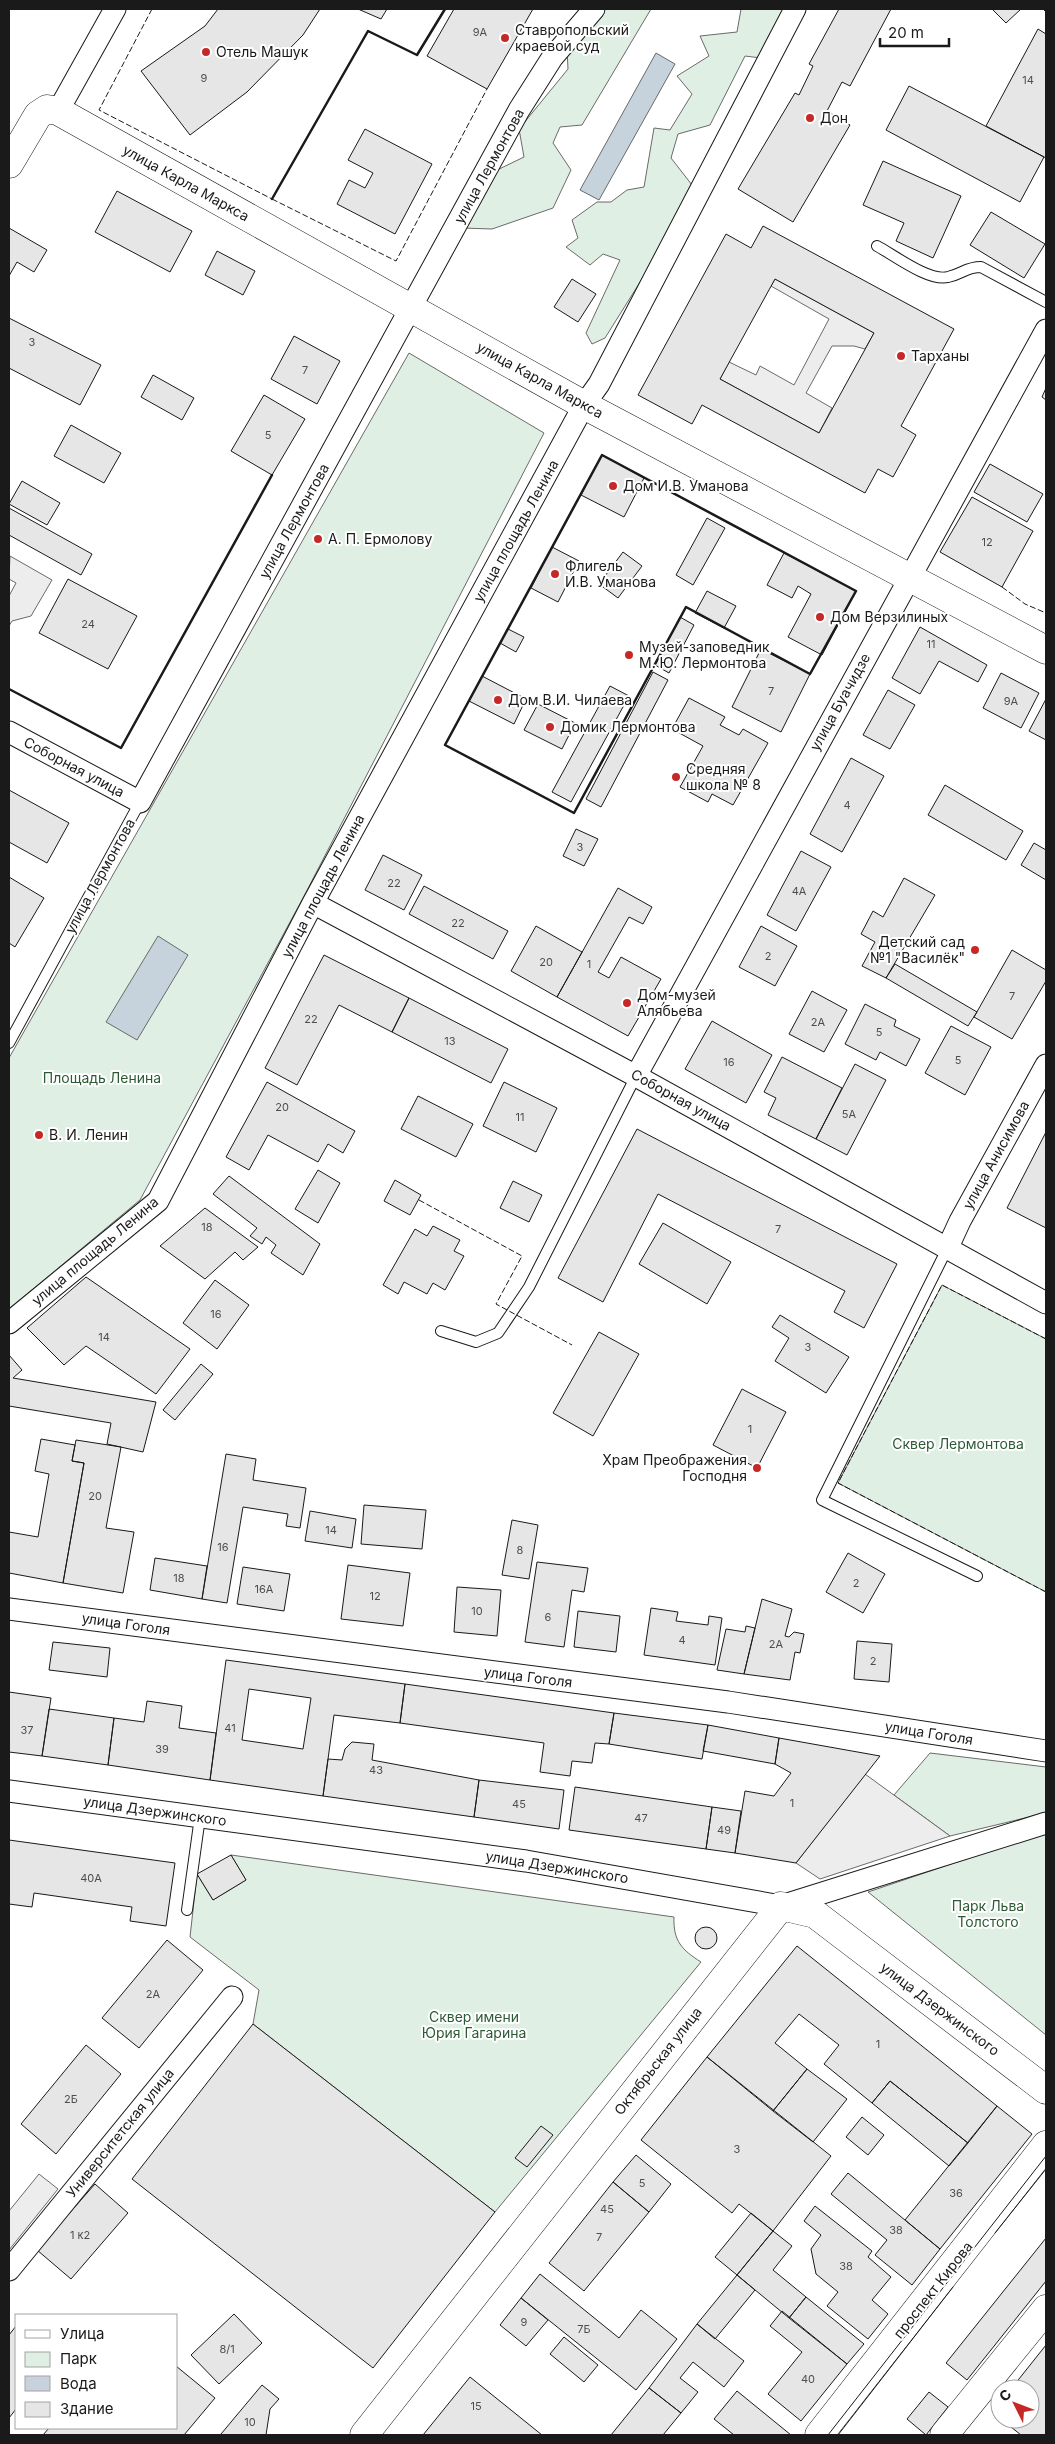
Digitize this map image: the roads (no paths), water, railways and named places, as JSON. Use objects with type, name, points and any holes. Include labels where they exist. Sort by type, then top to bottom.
[{"type":"street","points":[[9,164],[48,113],[115,9]]},
{"type":"street","name":"улица Лермонтова","points":[[140,802],[519,110],[552,58],[594,9]]},
{"type":"street","points":[[584,405],[599,384],[795,9]]},
{"type":"street","name":"улица Карла Маркса","points":[[48,113],[584,405],[1046,650]]},
{"type":"street","name":"улица Буачидзе","points":[[636,1076],[909,576],[1046,330]]},
{"type":"street","name":"улица площадь Ленина","points":[[9,1323],[158,1201],[313,903],[584,405]]},
{"type":"street","name":"Соборная улица","points":[[9,732],[140,802]]},
{"type":"street","name":"Соборная улица","points":[[313,903],[636,1076],[1046,1302]]},
{"type":"street","name":"улица Анисимова","points":[[948,1247],[960,1220],[1043,1079]]},
{"type":"street","name":"улица Гоголя","points":[[9,1608],[728,1702],[1046,1751]]},
{"type":"street","name":"улица Дзержинского","points":[[9,1791],[526,1861],[781,1906],[814,1914],[1046,2090]]},
{"type":"street","points":[[781,1906],[1046,1823]]},
{"type":"street","name":"Октябрьская улица","points":[[364,2435],[781,1906]]},
{"type":"street","name":"Университетская улица","points":[[9,2270],[232,1997]]},
{"type":"street","name":"проспект Кирова","points":[[819,2435],[1046,2145]]},
{"type":"street","points":[[944,2435],[1046,2309]]},
{"type":"lane","points":[[877,246],[928,275],[947,278],[970,267],[981,267],[1046,302]]},
{"type":"lane","name":"улица Лермонтова","points":[[9,1043],[140,802]]},
{"type":"lane","points":[[441,1331],[476,1342],[498,1333],[529,1287],[636,1076]]},
{"type":"lane","points":[[948,1247],[822,1500],[977,1576]]},
{"type":"lane","points":[[187,1910],[200,1818]]},
{"type":"water","points":[[656,53],[675,64],[599,200],[580,190]]},
{"type":"water","points":[[158,936],[188,955],[137,1040],[106,1022]]},
{"type":"tram line","points":[[828,2435],[1046,2156]]},
{"type":"tram line","points":[[995,2233],[1046,2169]]},
{"type":"tram line","points":[[838,2435],[953,2287]]},
{"type":"place","name":"Ставропольский краевой суд","points":[[505,38]]},
{"type":"place","name":"Отель Машук","points":[[206,52]]},
{"type":"place","name":"Дон","points":[[810,118]]},
{"type":"place","name":"Тарханы","points":[[901,356]]},
{"type":"place","name":"Дом И.В. Уманова","points":[[613,486]]},
{"type":"place","name":"А. П. Ермолову","points":[[318,539]]},
{"type":"place","name":"Флигель И.В. Уманова","points":[[555,574]]},
{"type":"place","name":"Дом Верзилиных","points":[[820,617]]},
{"type":"place","name":"Музей-заповедник М. Ю. Лермонтова","points":[[629,655]]},
{"type":"place","name":"Дом В.И. Чилаева","points":[[498,700]]},
{"type":"place","name":"Домик Лермонтова","points":[[550,727]]},
{"type":"place","name":"Средняя школа № 8","points":[[676,777]]},
{"type":"place","name":"Детский сад №1 \"Василёк\"","points":[[975,950]]},
{"type":"place","name":"Дом-музей Алябьева","points":[[627,1003]]},
{"type":"place","name":"В. И. Ленин","points":[[39,1135]]},
{"type":"place","name":"Храм Преображения Господня","points":[[757,1468]]},
{"type":"park label","name":"Площадь Ленина","points":[[102,1078]]},
{"type":"park label","name":"Сквер Лермонтова","points":[[958,1444]]},
{"type":"park label","name":"Парк Льва Толстого","points":[[988,1914]]},
{"type":"park label","name":"Сквер имени Юрия Гагарина","points":[[474,2025]]}]
